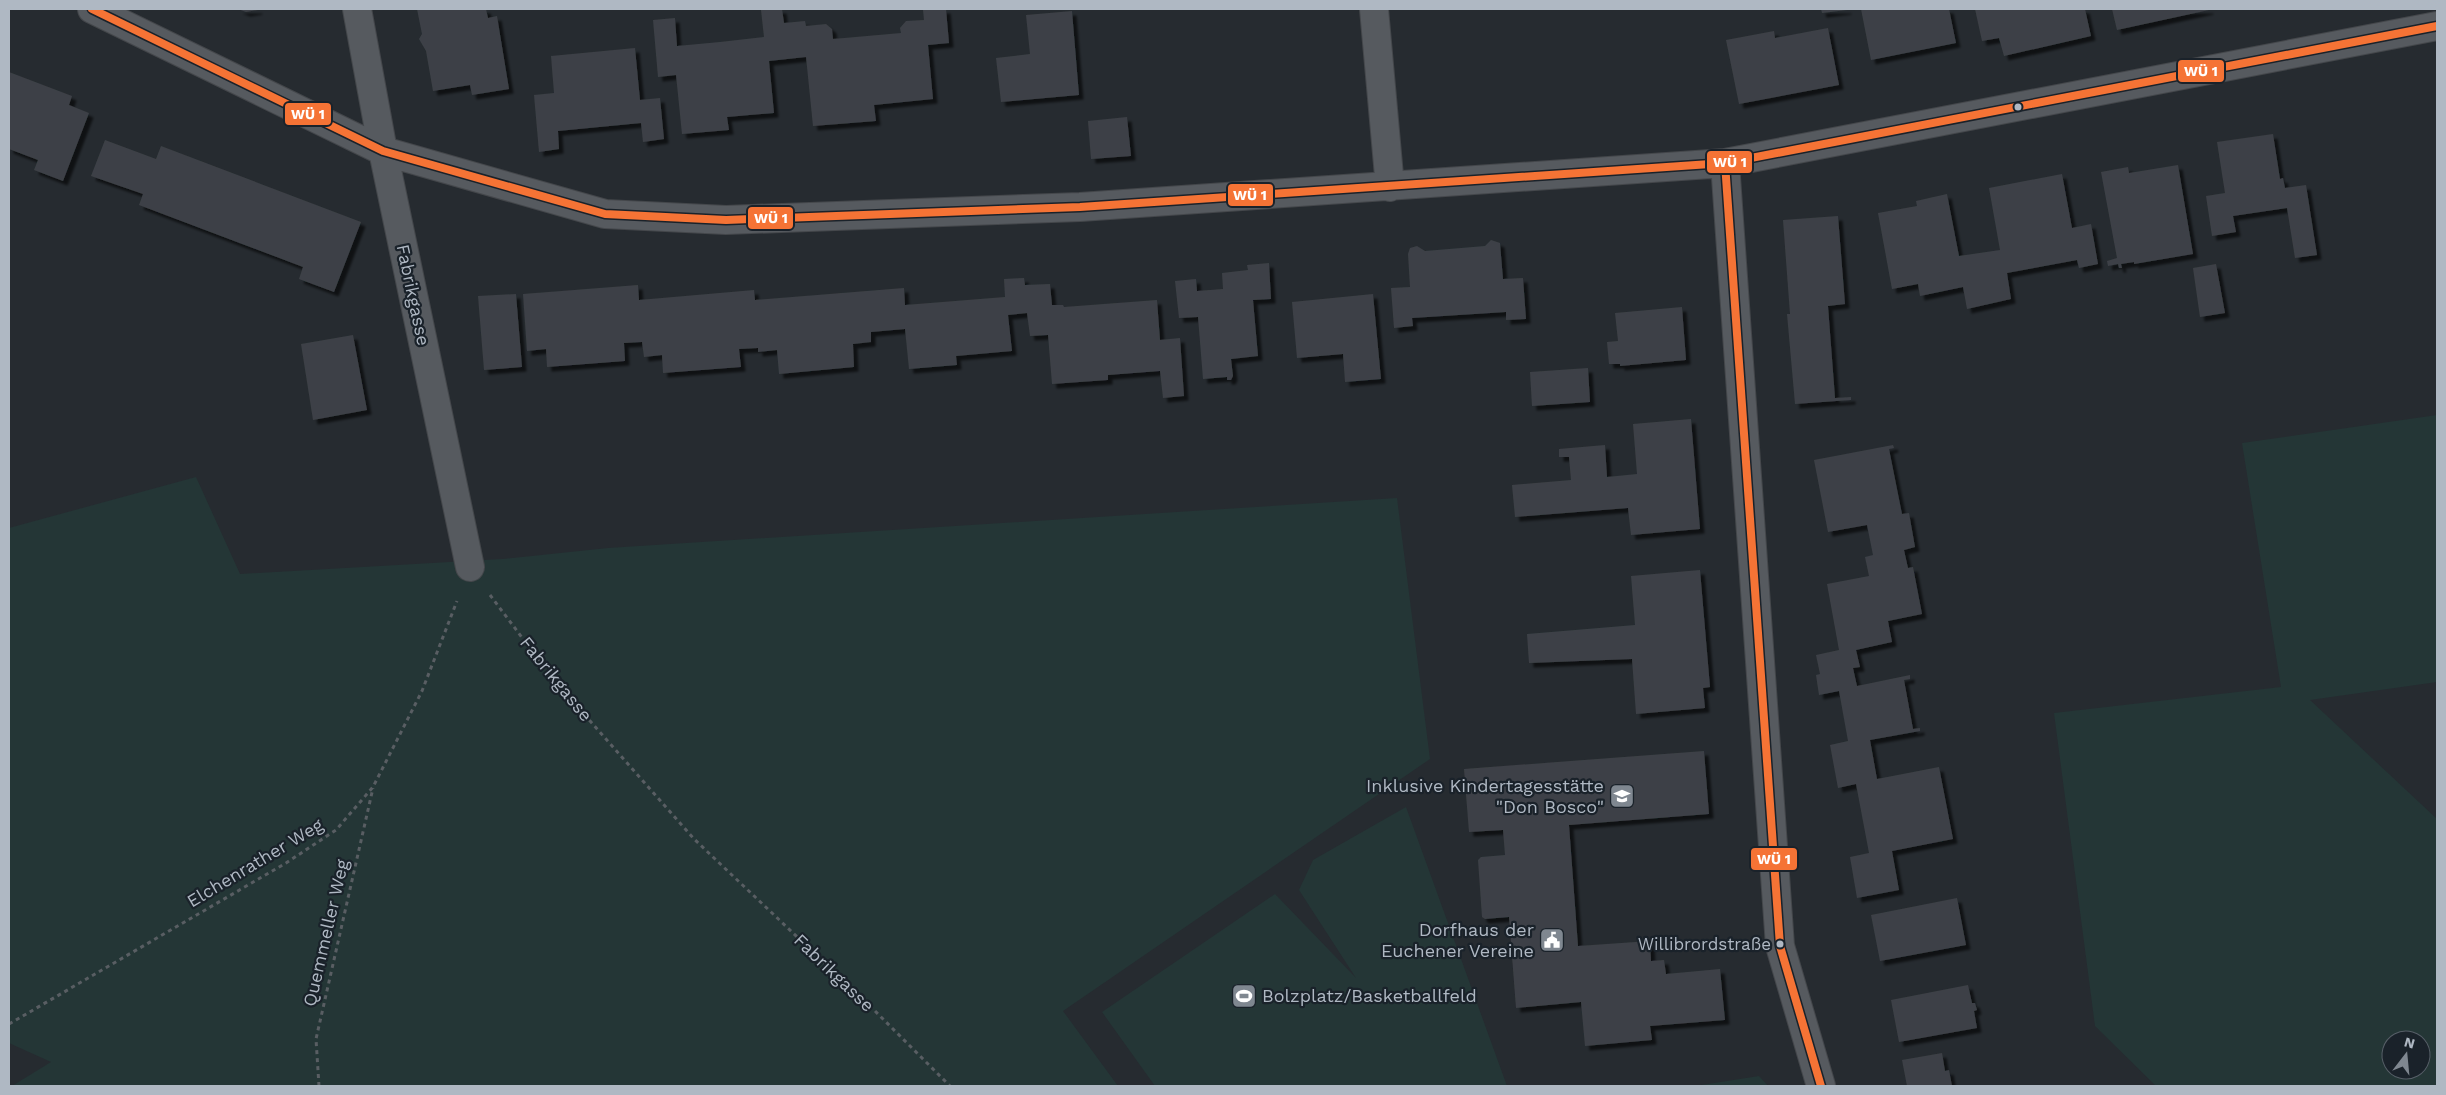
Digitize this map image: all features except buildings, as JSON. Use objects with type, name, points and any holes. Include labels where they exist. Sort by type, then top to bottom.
[{"type":"street","points":[[92,9],[383,150],[605,214],[726,220],[1080,207],[1725,163],[2437,26]]},
{"type":"street","name":"Fabrikgasse","points":[[357,9],[383,150],[470,567]]},
{"type":"street","points":[[1374,9],[1390,187]]},
{"type":"street","points":[[1725,163],[1780,946],[1821,1086]]},
{"type":"path","name":"Elchenrather Weg","points":[[9,1024],[286,863],[336,830],[373,787],[422,691],[470,567]]},
{"type":"path","name":"Fabrikgasse","points":[[470,567],[554,680],[694,840],[869,1005],[950,1086]]},
{"type":"path","name":"Quemmeller Weg","points":[[319,1086],[316,1039],[373,787]]},
{"type":"shaded area","points":[[2437,415],[2437,682],[2310,700],[2437,819],[2437,1086],[2156,1086],[2095,1026],[2054,713],[2281,687],[2242,443]]},
{"type":"shaded area","points":[[196,477],[240,574],[502,559],[608,548],[1397,498],[1430,759],[1063,1011],[1118,1086],[12,1086],[51,1062],[9,1043],[9,528]]},
{"type":"shaded area","points":[[1406,807],[1507,1086],[1155,1086],[1102,1012],[1275,894],[1356,978],[1299,890],[1313,860]]},
{"type":"shaded area","points":[[1759,1076],[1768,1086],[1695,1086]]},
{"type":"transit line","points":[[92,9],[383,151],[605,214],[726,220],[1080,207],[1725,163],[2437,26]]},
{"type":"transit line","points":[[1725,163],[1780,946],[1821,1086]]},
{"type":"place","name":"Inklusive Kindertagesstätte \"Don Bosco\"","points":[[1622,796]]},
{"type":"place","name":"Dorfhaus der Euchener Vereine","points":[[1552,940]]},
{"type":"place","name":"Willibrordstraße","points":[[1780,944]]},
{"type":"place","name":"Bolzplatz/Basketballfeld","points":[[1244,996]]}]
